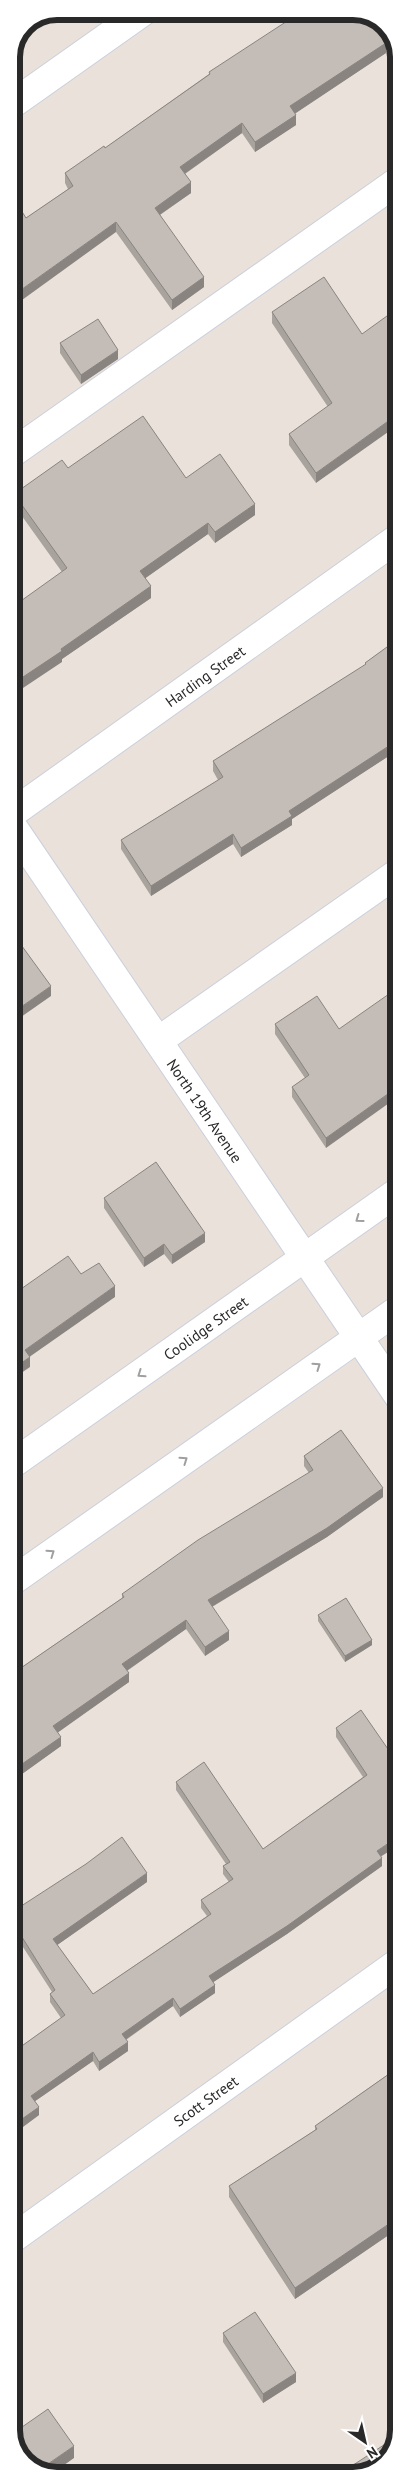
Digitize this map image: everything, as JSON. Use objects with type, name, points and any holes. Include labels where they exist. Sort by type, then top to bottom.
[{"type":"street","points":[[20,99],[131,20]]},
{"type":"street","points":[[20,448],[390,187]]},
{"type":"street","name":"Harding Street","points":[[20,808],[390,544]]},
{"type":"street","name":"North 19th Avenue","points":[[20,837],[390,1384]]},
{"type":"street","points":[[158,1041],[390,878]]},
{"type":"street","name":"Coolidge Street","points":[[20,1459],[390,1197]]},
{"type":"street","points":[[20,1576],[390,1315]]},
{"type":"street","name":"Scott Street","points":[[20,2233],[390,1968]]},
{"type":"building","points":[[289,20],[360,21],[374,26],[382,34],[386,43],[290,106],[296,115],[255,142],[242,123],[180,167],[191,182],[155,208],[204,277],[172,300],[116,222],[20,291],[20,211],[26,218],[73,186],[65,173],[104,146],[105,148],[210,74],[209,72]]},
{"type":"building","points":[[324,277],[362,334],[390,314],[390,420],[316,473],[289,434],[332,403],[272,312]]},
{"type":"building","points":[[98,319],[118,350],[81,375],[60,343]]},
{"type":"building","points":[[143,416],[186,478],[220,454],[255,504],[215,532],[208,523],[140,571],[151,586],[20,679],[20,602],[67,568],[20,502],[20,490],[62,460],[68,468]]},
{"type":"building","points":[[390,645],[390,745],[289,811],[292,816],[241,848],[233,834],[151,886],[121,840],[223,777],[213,761]]},
{"type":"building","points":[[20,943],[51,986],[20,1008]]},
{"type":"building","points":[[390,993],[390,1092],[326,1138],[292,1087],[309,1075],[275,1024],[317,996],[339,1029]]},
{"type":"building","points":[[156,1162],[205,1233],[172,1255],[164,1244],[144,1258],[104,1198]]},
{"type":"building","points":[[68,1256],[81,1274],[99,1263],[115,1286],[25,1350],[30,1357],[20,1364],[20,1290]]},
{"type":"building","points":[[341,1430],[383,1488],[327,1528],[208,1600],[229,1631],[205,1647],[186,1620],[122,1664],[129,1673],[53,1726],[61,1737],[22,1764],[20,1761],[20,1669],[124,1597],[122,1594],[198,1540],[313,1470],[304,1456]]},
{"type":"building","points":[[346,1598],[372,1640],[345,1656],[318,1615]]},
{"type":"building","points":[[361,1710],[390,1752],[390,1842],[377,1851],[382,1858],[287,1926],[209,1976],[215,1985],[180,2009],[173,1998],[122,2034],[128,2042],[99,2062],[93,2052],[31,2096],[39,2107],[20,2120],[20,2047],[65,2015],[50,1994],[55,1990],[20,1934],[20,1907],[86,1864],[122,1837],[147,1873],[53,1939],[93,1994],[211,1914],[201,1900],[233,1879],[223,1866],[230,1862],[176,1782],[204,1762],[263,1849],[367,1775],[336,1728]]},
{"type":"building","points":[[390,2073],[390,2223],[295,2288],[229,2186],[317,2129],[315,2126]]},
{"type":"building","points":[[255,2312],[296,2373],[263,2394],[223,2333]]},
{"type":"building","points":[[48,2409],[74,2446],[46,2465],[43,2464],[36,2461],[28,2453],[21,2440],[20,2428]]},
{"type":"building","points":[[388,2442],[376,2459],[363,2466],[350,2467]]}]
